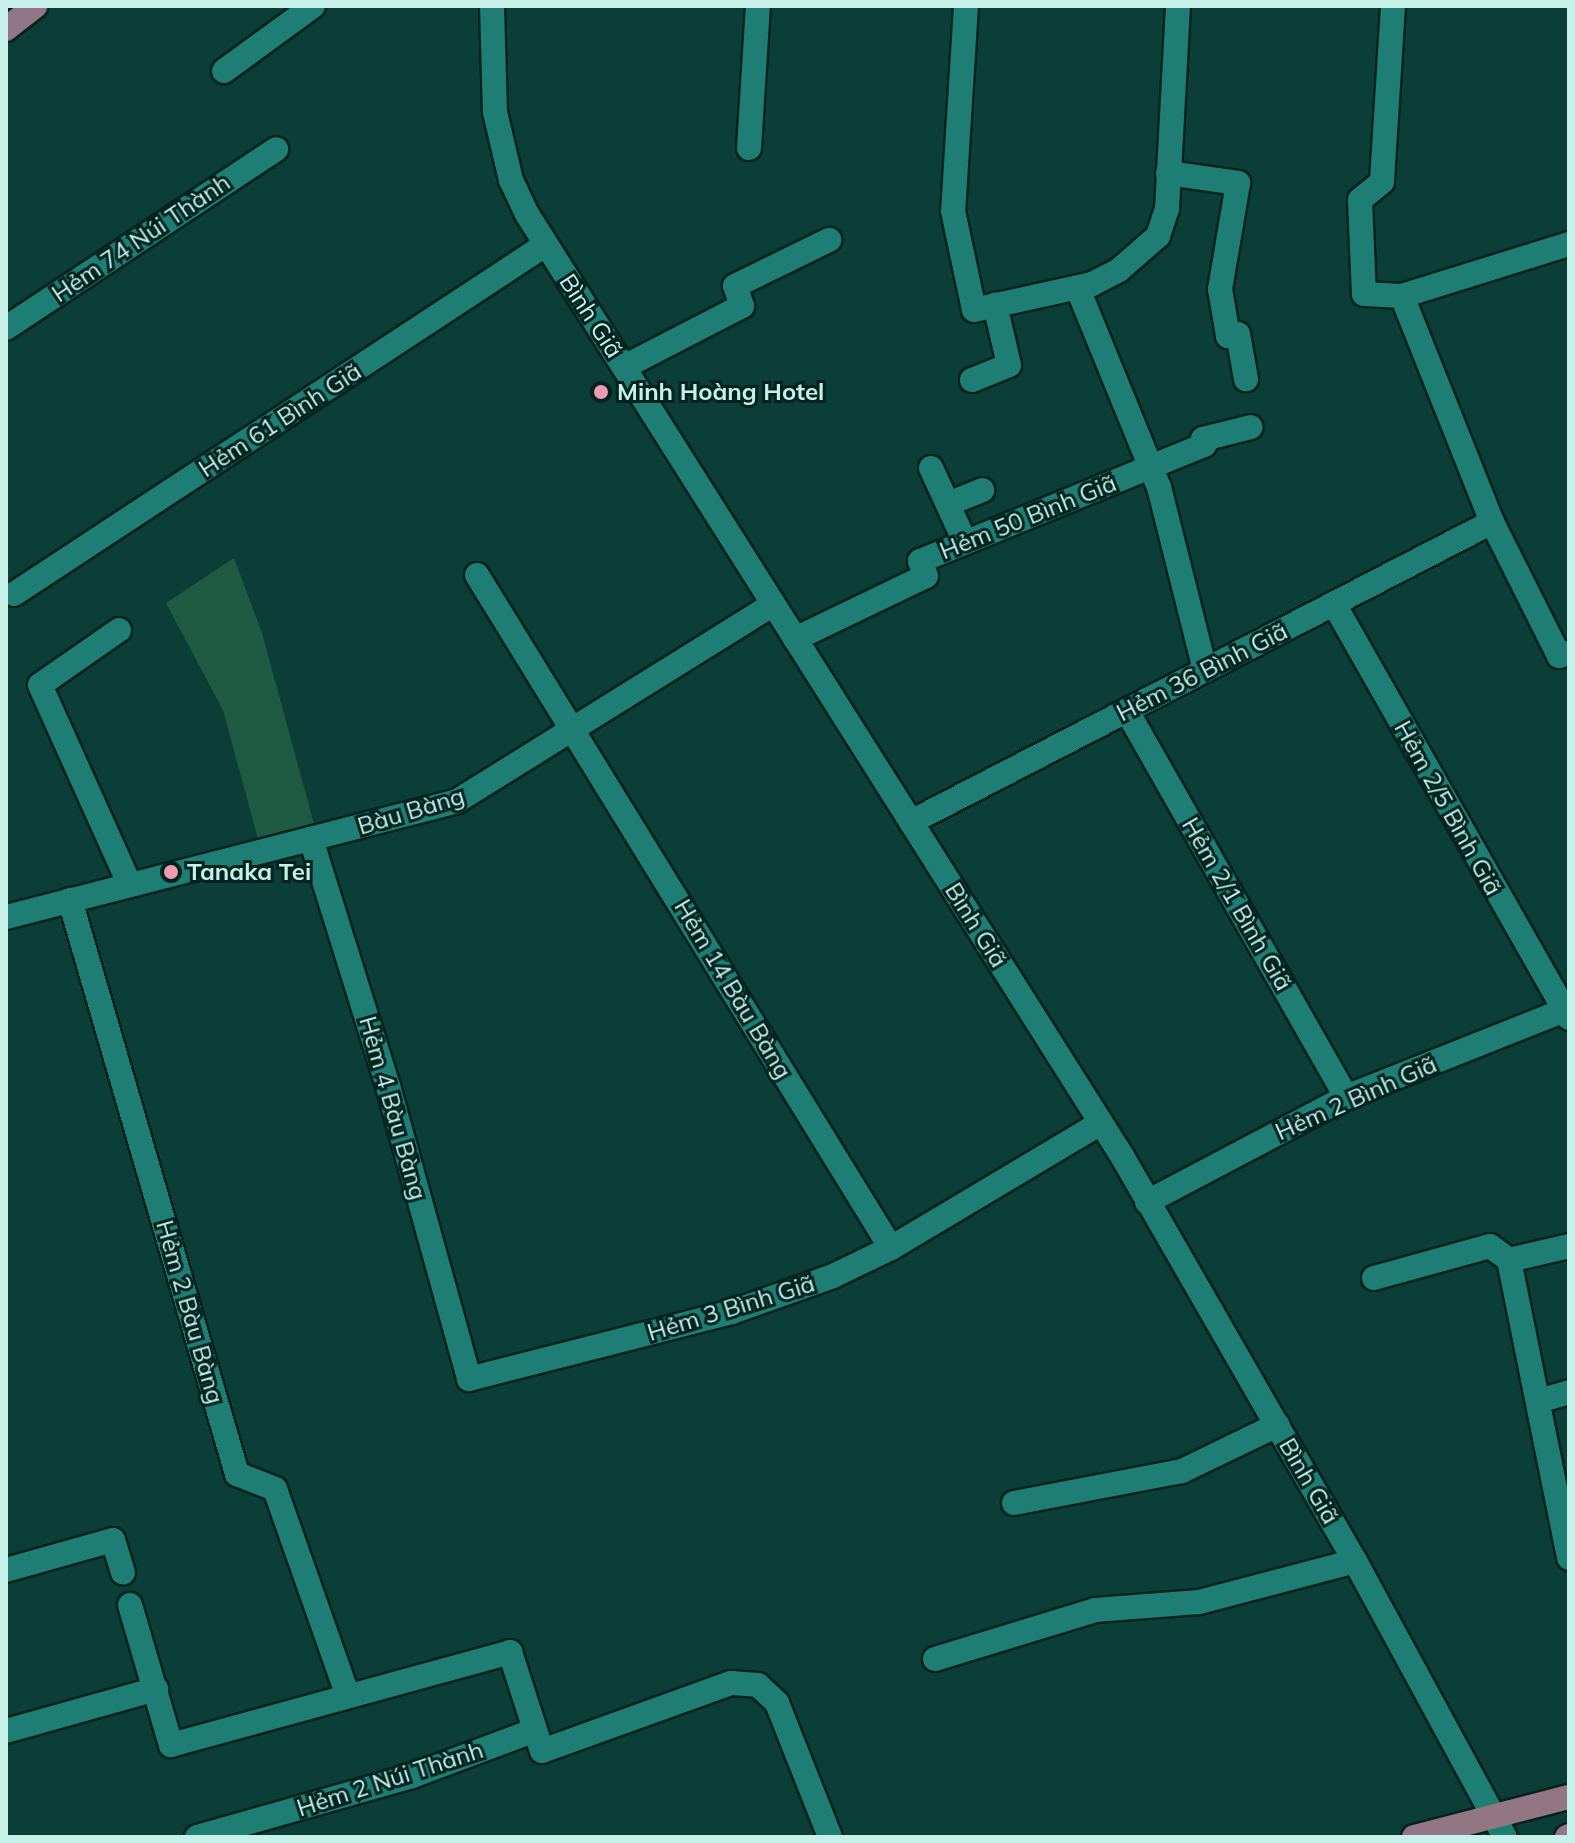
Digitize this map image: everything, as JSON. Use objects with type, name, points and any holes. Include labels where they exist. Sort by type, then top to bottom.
[{"type":"main road","points":[[6,29],[35,6]]},
{"type":"main road","points":[[1414,1837],[1499,1827],[1569,1797]]},
{"type":"street","points":[[224,71],[313,6]]},
{"type":"street","name":"Bình Giã","points":[[492,6],[491,78],[501,147],[511,180],[545,245],[1101,1123],[1355,1561],[1499,1827]]},
{"type":"street","points":[[749,148],[758,6]]},
{"type":"street","points":[[966,6],[953,211],[974,310],[1078,289],[1119,270],[1158,236],[1166,218],[1178,6]]},
{"type":"street","points":[[1393,6],[1382,182],[1360,200],[1364,294],[1402,296],[1569,244]]},
{"type":"street","name":"Hẻm 74 Núi Thành","points":[[6,328],[276,149]]},
{"type":"street","points":[[1168,173],[1238,183],[1220,289],[1228,336],[1238,334],[1246,379]]},
{"type":"street","points":[[624,367],[742,306],[735,286],[829,240]]},
{"type":"street","name":"Hẻm 61 Bình Giã","points":[[14,594],[545,245]]},
{"type":"street","points":[[1078,289],[1152,466],[1205,670]]},
{"type":"street","points":[[1402,296],[1492,522],[1559,656],[1569,653]]},
{"type":"street","points":[[972,380],[1009,365],[995,305]]},
{"type":"street","name":"Hẻm 50 Bình Giã","points":[[795,639],[926,576],[920,561],[1204,445],[1203,439],[1251,427]]},
{"type":"street","points":[[931,468],[965,542]]},
{"type":"street","points":[[948,504],[982,490]]},
{"type":"street","name":"Hẻm 36 Bình Giã","points":[[911,822],[1492,522]]},
{"type":"street","name":"Hẻm 14 Bàu Bàng","points":[[477,575],[575,729],[891,1248]]},
{"type":"street","name":"Bàu Bàng","points":[[6,917],[457,801],[773,604]]},
{"type":"street","name":"Hẻm 2/5 Bình Giã","points":[[1334,604],[1565,1014]]},
{"type":"street","points":[[119,630],[40,685],[130,885]]},
{"type":"street","name":"Hẻm 2/1 Bình Giã","points":[[1127,711],[1346,1097]]},
{"type":"street","name":"Hẻm 4 Bàu Bàng","points":[[311,839],[388,1086],[469,1379]]},
{"type":"street","name":"Hẻm 2 Bàu Bàng","points":[[70,900],[237,1474],[275,1489],[348,1696]]},
{"type":"street","name":"Hẻm 2 Bình Giã","points":[[1147,1202],[1346,1097],[1565,1014]]},
{"type":"street","name":"Hẻm 3 Bình Giã","points":[[469,1379],[745,1308],[891,1248],[1101,1123]]},
{"type":"street","points":[[1374,1278],[1490,1246],[1509,1260],[1565,1514],[1569,1558]]},
{"type":"street","points":[[1509,1260],[1569,1246]]},
{"type":"street","points":[[1538,1401],[1569,1392]]},
{"type":"street","points":[[1014,1503],[1182,1471],[1277,1425]]},
{"type":"street","points":[[6,1570],[113,1540],[123,1573]]},
{"type":"street","points":[[935,1659],[1095,1610],[1199,1602],[1355,1561]]},
{"type":"street","points":[[130,1605],[171,1745],[510,1652],[538,1740]]},
{"type":"street","name":"Hẻm 2 Núi Thành","points":[[197,1837],[731,1683],[758,1685],[777,1703],[830,1837]]},
{"type":"street","points":[[6,1731],[156,1689]]},
{"type":"building","points":[[234,558],[262,633],[314,824],[258,839],[223,710],[166,603]]},
{"type":"place","name":"Minh Hoàng Hotel","points":[[601,392]]},
{"type":"place","name":"Tanaka Tei","points":[[171,872]]}]
